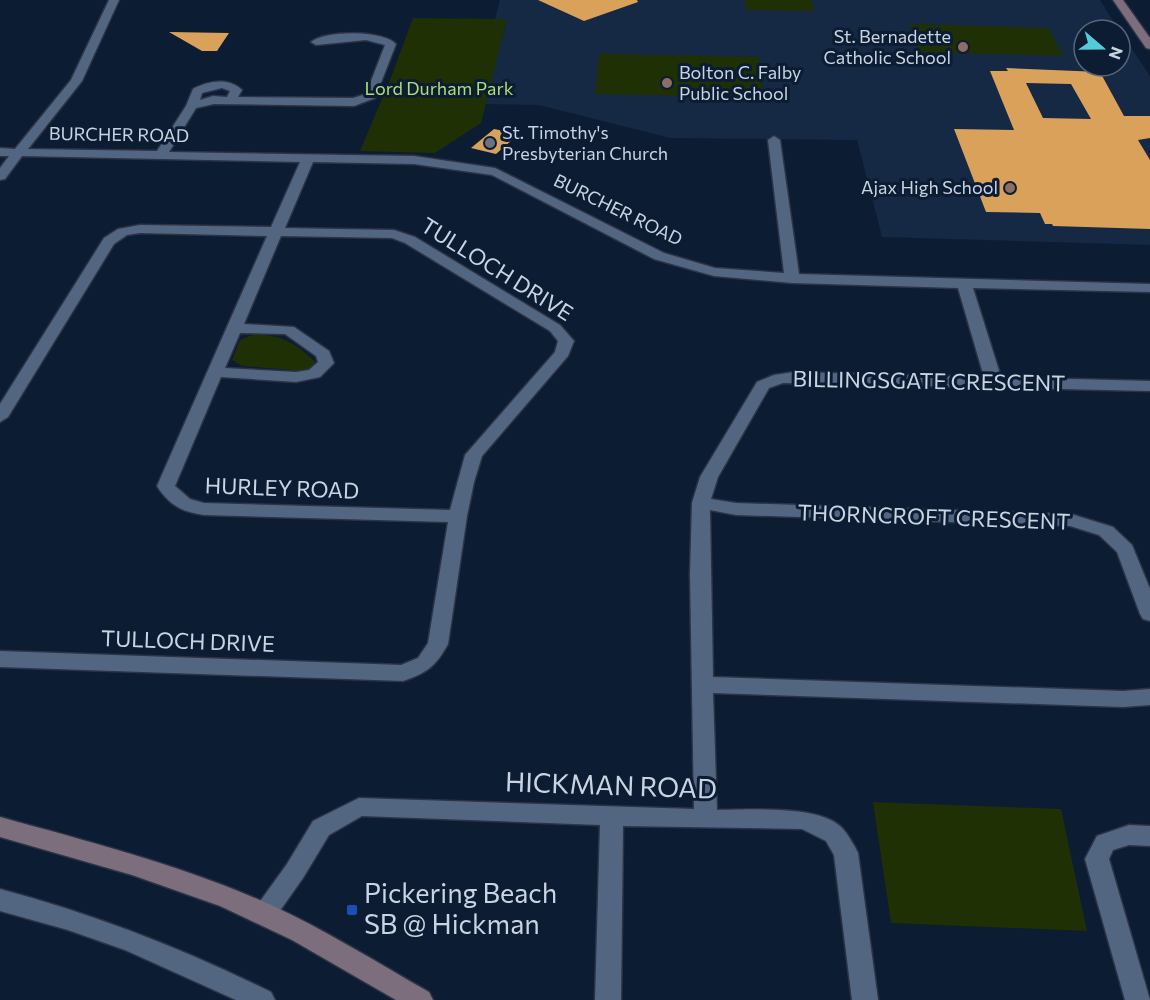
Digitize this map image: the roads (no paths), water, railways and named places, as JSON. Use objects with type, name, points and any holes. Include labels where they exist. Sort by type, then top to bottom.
[{"type":"street","points":[[0,176],[76,81],[114,0]]},
{"type":"street","points":[[1118,0],[1150,46]]},
{"type":"street","points":[[161,155],[192,106],[213,100],[354,102],[371,96],[391,44],[387,40],[339,38],[316,42]]},
{"type":"street","points":[[774,140],[792,279]]},
{"type":"street","name":"BURCHER ROAD","points":[[0,152],[414,160],[495,172],[659,256],[714,272],[792,279],[1150,288]]},
{"type":"street","name":"HURLEY ROAD","points":[[308,158],[165,486],[174,499],[188,507],[222,510],[458,516]]},
{"type":"street","name":"TULLOCH DRIVE","points":[[0,417],[109,241],[123,232],[153,227],[394,234],[410,240],[555,328],[566,340],[562,353],[474,455],[465,482],[458,516],[438,644],[425,663],[403,673],[0,659]]},
{"type":"street","points":[[964,284],[994,382]]},
{"type":"street","points":[[215,372],[296,376],[314,374],[326,363],[323,354],[289,330],[235,328]]},
{"type":"street","name":"BILLINGSGATE CRESCENT","points":[[706,819],[705,685],[700,574],[701,503],[709,477],[763,385],[780,378],[1150,386]]},
{"type":"street","name":"THORNCROFT CRESCENT","points":[[701,503],[736,509],[1071,520],[1106,531],[1125,549],[1150,615]]},
{"type":"street","points":[[705,685],[1123,699],[1150,697]]},
{"type":"street","name":"HICKMAN ROAD","points":[[263,914],[321,828],[359,807],[706,819],[805,820],[834,834],[846,853],[865,1000]]},
{"type":"street","points":[[608,1000],[612,816]]},
{"type":"street","points":[[0,827],[96,853],[235,901],[420,1000]]},
{"type":"street","points":[[1138,1000],[1097,859],[1105,843],[1129,835],[1150,836]]},
{"type":"street","points":[[0,900],[61,916],[130,939],[226,981],[262,1000]]},
{"type":"place","name":"St. Bernadette Catholic School","points":[[963,47]]},
{"type":"place","name":"Bolton C. Falby Public School","points":[[667,83]]},
{"type":"place","name":"St. Timothy's Presbyterian Church","points":[[490,143]]},
{"type":"place","name":"Ajax High School","points":[[1010,188]]},
{"type":"place","name":"Pickering Beach SB @ Hickman","points":[[352,910]]},
{"type":"park label","name":"Lord Durham Park","points":[[439,89]]}]
